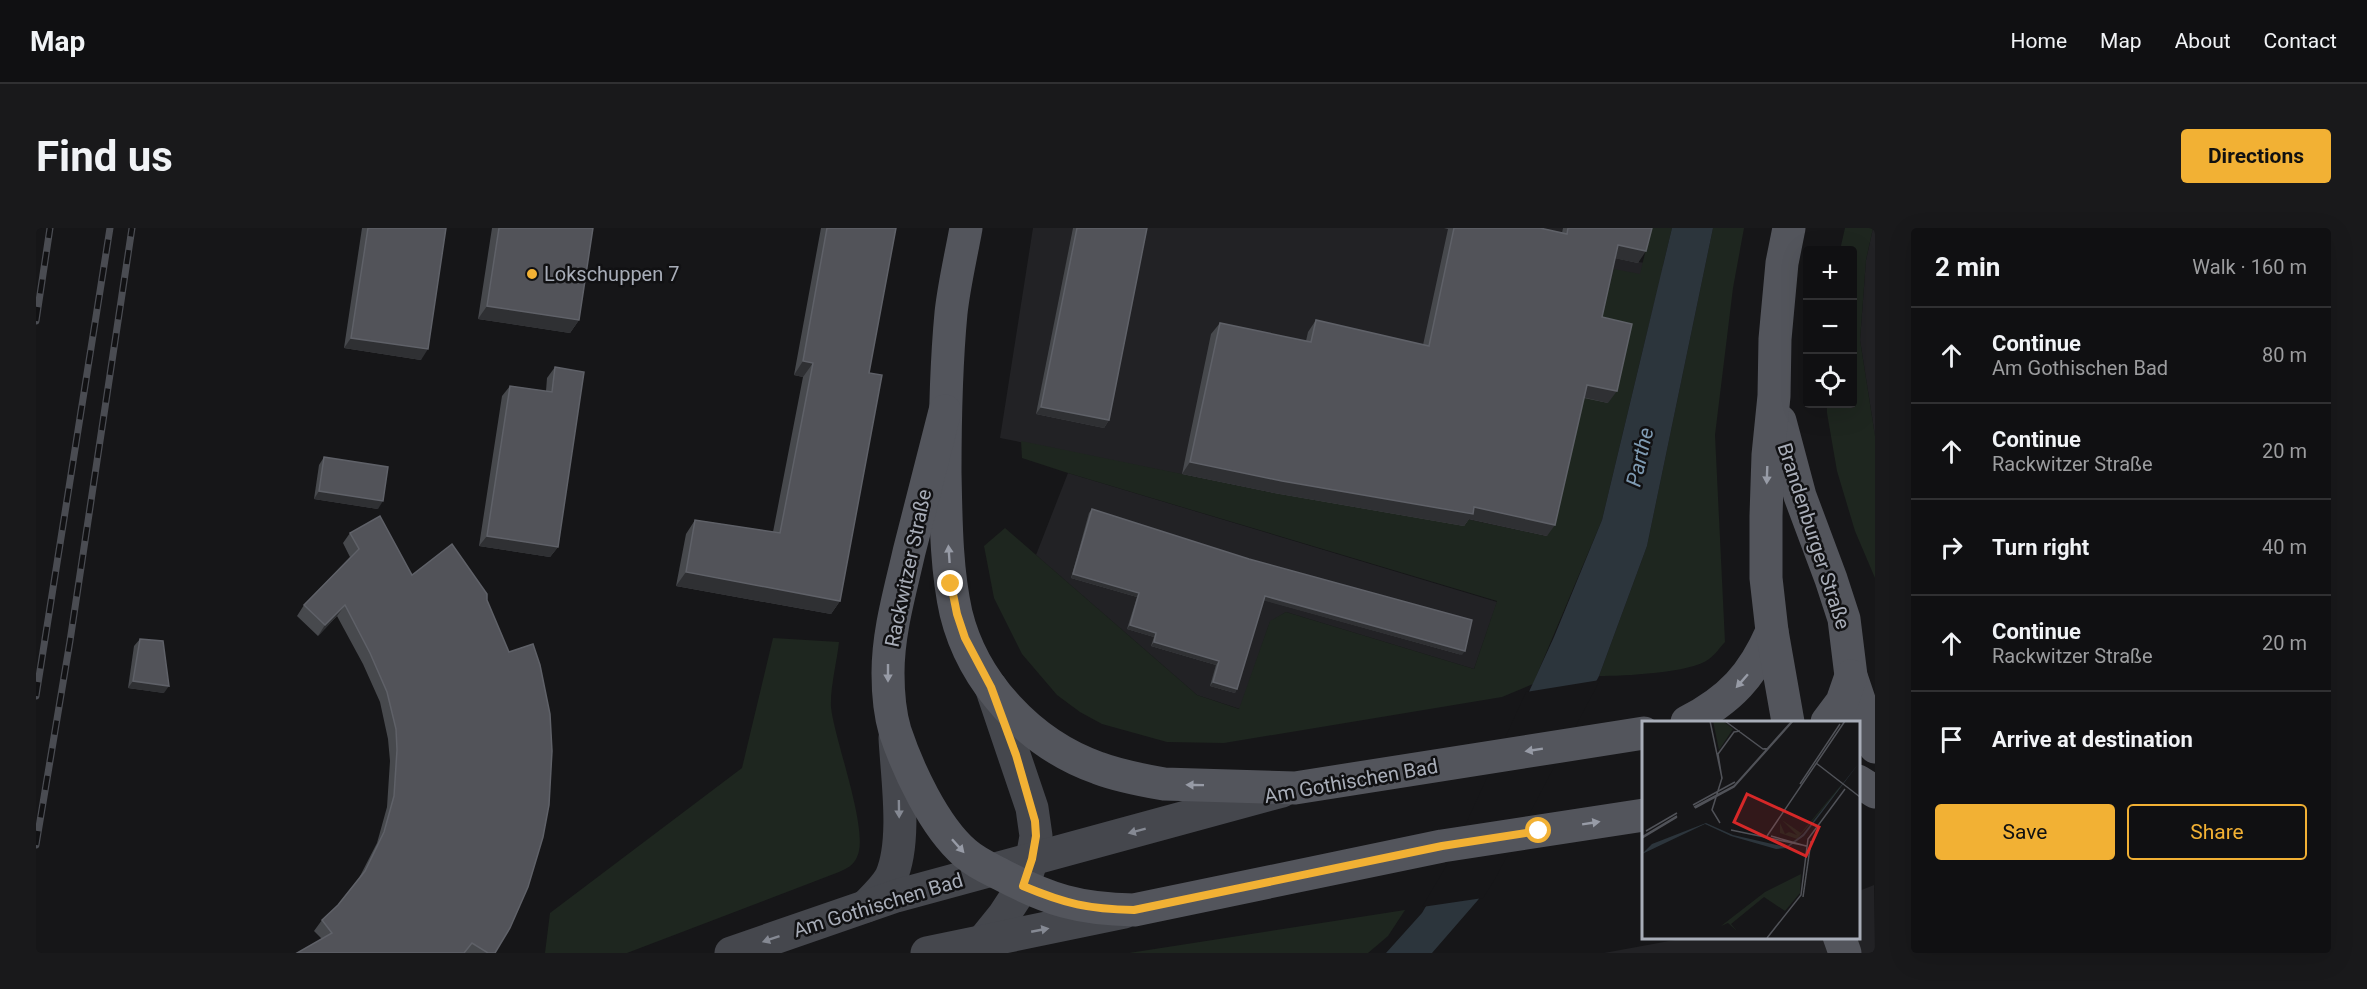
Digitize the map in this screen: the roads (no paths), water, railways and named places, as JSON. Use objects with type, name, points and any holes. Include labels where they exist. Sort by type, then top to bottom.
[{"type":"main road","name":"Rackwitzer Straße","points":[[966,228],[951,311],[945,411],[945,501],[951,584],[957,614],[965,638],[991,687],[1025,726],[1046,741],[1096,768],[1120,776],[1164,784],[1295,788]]},
{"type":"main road","name":"Brandenburger Straße","points":[[1788,721],[1772,632],[1767,578],[1766,516],[1768,455],[1774,396],[1775,339],[1782,263],[1789,228]]},
{"type":"main road","name":"Brandenburger Straße","points":[[1774,396],[1786,451],[1800,496],[1844,619],[1851,676],[1875,747]]},
{"type":"main road","name":"Rackwitzer Straße","points":[[945,411],[897,603],[891,635],[888,673],[895,730],[913,775],[948,834],[967,855],[993,870]]},
{"type":"main road","points":[[1689,721],[1722,701],[1740,685],[1763,652],[1772,632]]},
{"type":"main road","name":"Brandenburger Straße","points":[[1828,721],[1842,702],[1851,676]]},
{"type":"main road","points":[[983,941],[1004,915],[1028,873],[1036,836],[1035,821],[1016,755],[991,687]]},
{"type":"main road","points":[[866,906],[881,892],[891,877],[898,848],[900,813],[895,730]]},
{"type":"main road","name":"Am Gothischen Bad","points":[[1028,873],[1295,788],[1642,733]]},
{"type":"main road","points":[[1860,782],[1875,792]]},
{"type":"main road","points":[[927,953],[1442,846],[1642,815]]},
{"type":"main road","points":[[993,870],[1028,873],[1063,903],[1086,908],[1134,910]]},
{"type":"main road","name":"Am Gothischen Bad","points":[[731,953],[866,906],[993,870]]},
{"type":"main road","points":[[1840,938],[1845,953]]},
{"type":"water","name":"Parthe","points":[[1672,228],[1713,228],[1647,546],[1599,676],[1493,878],[1478,900],[1432,953],[1386,953],[1422,913],[1450,865],[1554,637],[1602,520]]},
{"type":"railway","points":[[36,321],[50,228]]},
{"type":"railway","points":[[36,696],[110,228]]},
{"type":"railway","points":[[36,845],[70,641],[132,228]]},
{"type":"place","name":"Lokschuppen 7","points":[[532,274]]}]
